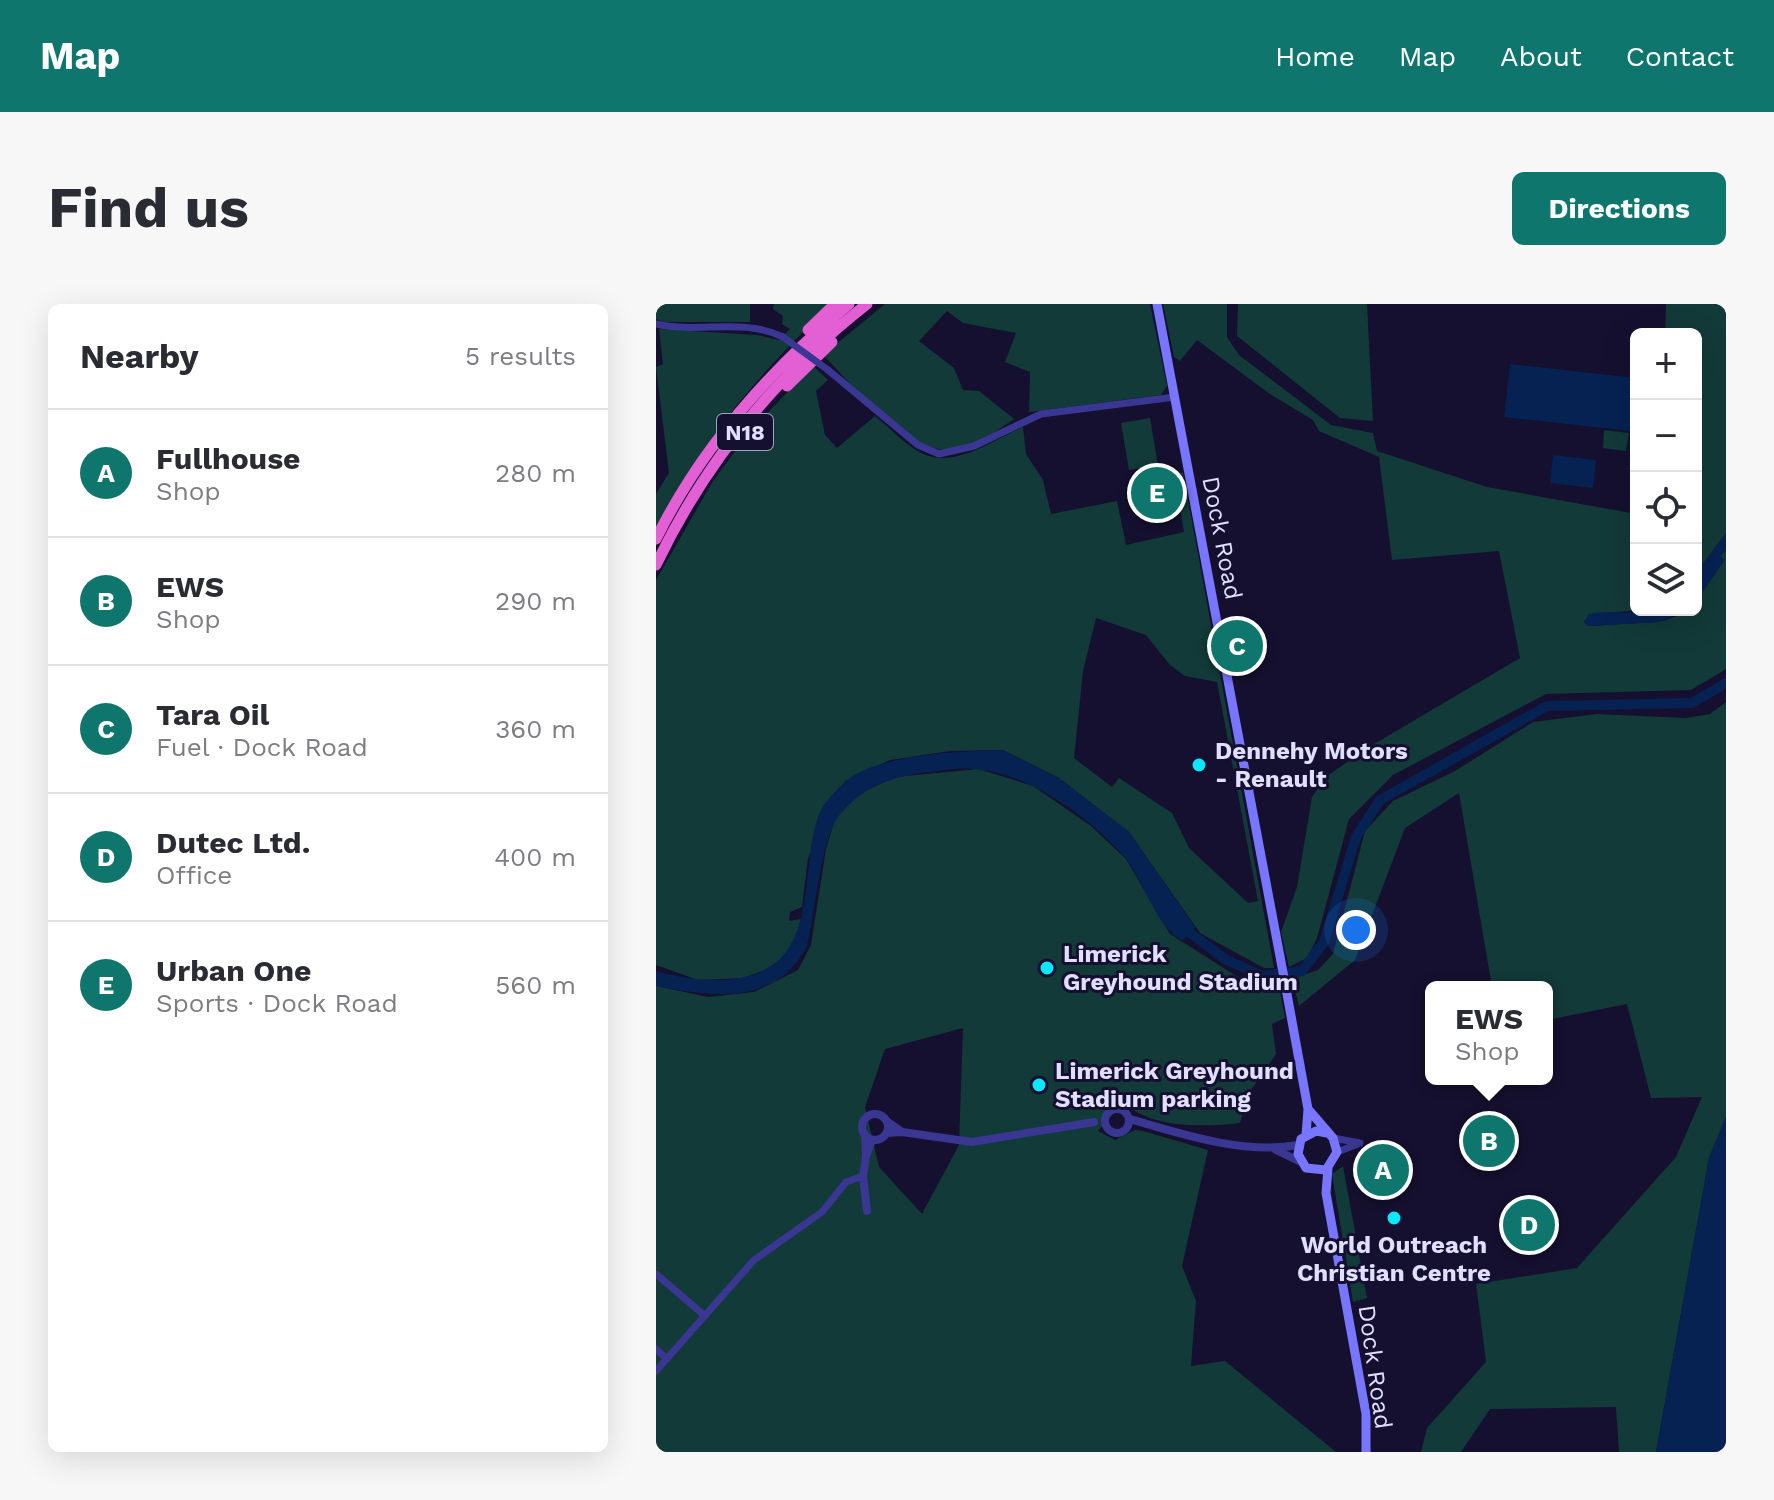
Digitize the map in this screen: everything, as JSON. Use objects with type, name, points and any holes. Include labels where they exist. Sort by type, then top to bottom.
[{"type":"highway","name":"N18","points":[[656,539],[723,422],[835,304]]},
{"type":"highway","name":"N18","points":[[683,491],[716,442],[753,396],[849,304]]},
{"type":"highway","name":"N18","points":[[656,566],[718,459],[793,369],[867,304]]},
{"type":"highway","name":"N18","points":[[793,369],[876,304]]},
{"type":"highway","name":"N18","points":[[656,566],[707,482],[740,438],[779,394],[859,317]]},
{"type":"main road","name":"Dock Road","points":[[1157,304],[1308,1109],[1306,1135]]},
{"type":"main road","name":"Dock Road","points":[[1308,1109],[1330,1136]]},
{"type":"main road","points":[[1316,1131],[1330,1136],[1337,1152],[1328,1168],[1315,1171],[1301,1162],[1298,1145],[1306,1135],[1316,1131]]},
{"type":"main road","name":"Dock Road","points":[[1328,1168],[1326,1193],[1366,1414],[1366,1452]]},
{"type":"main road","name":"Dock Road","points":[[1315,1171],[1326,1193]]},
{"type":"street","points":[[656,324],[672,328],[749,326],[783,337],[918,445],[939,454],[983,443],[1041,414],[1175,397]]},
{"type":"street","points":[[868,1137],[902,1132],[972,1142],[1094,1122],[1119,1109],[1129,1123]]},
{"type":"street","points":[[867,1211],[863,1176],[868,1137],[862,1124],[868,1115],[882,1115],[902,1132]]},
{"type":"street","points":[[1106,1116],[1109,1130]]},
{"type":"street","points":[[887,1133],[888,1122]]},
{"type":"street","points":[[1094,1122],[1120,1133],[1129,1123],[1144,1123],[1242,1147],[1275,1150],[1298,1145]]},
{"type":"street","points":[[1330,1136],[1360,1143],[1337,1152]]},
{"type":"street","points":[[1275,1150],[1301,1162]]},
{"type":"street","points":[[656,1371],[761,1254],[809,1223],[846,1182],[863,1176]]},
{"type":"street","points":[[656,1274],[705,1316]]},
{"type":"street","points":[[656,1349],[667,1359]]},
{"type":"green space","points":[[656,304],[750,304],[750,322],[664,322],[656,319]]},
{"type":"green space","points":[[774,304],[831,304],[733,410],[693,466],[656,531],[656,494],[669,473],[656,367],[663,364],[659,329],[757,335],[779,340],[790,329],[782,324],[783,316],[773,309]]},
{"type":"green space","points":[[885,304],[1150,304],[1167,386],[1161,395],[1029,412],[1030,372],[1005,362],[1016,333],[963,323],[947,311],[919,341],[954,368],[963,390],[979,391],[1014,419],[966,447],[948,450],[932,447],[915,440],[881,414],[823,355]]},
{"type":"green space","points":[[1163,304],[1227,304],[1227,337],[1239,355],[1331,425],[1373,433],[1377,451],[1487,487],[1630,513],[1630,611],[1589,614],[1584,622],[1588,626],[1702,616],[1702,592],[1724,560],[1720,556],[1726,550],[1726,669],[1691,690],[1546,694],[1393,775],[1349,819],[1317,938],[1307,958],[1289,967],[1281,932],[1297,887],[1312,797],[1326,777],[1364,750],[1520,658],[1499,551],[1392,560],[1379,457],[1319,431],[1313,420],[1270,394],[1197,340],[1180,361],[1174,357]]},
{"type":"green space","points":[[1238,304],[1367,304],[1373,421],[1340,418],[1237,336]]},
{"type":"green space","points":[[1666,304],[1726,304],[1726,533],[1702,565],[1702,328],[1665,328]]},
{"type":"green space","points":[[813,366],[828,380],[816,391],[825,435],[837,448],[875,416],[921,453],[947,458],[974,451],[1023,427],[1026,454],[1043,480],[1051,514],[1117,501],[1126,545],[1184,532],[1174,474],[1183,472],[1274,968],[1264,968],[1200,933],[1129,832],[1059,778],[1003,750],[950,751],[890,760],[845,781],[808,858],[802,907],[790,912],[789,921],[801,919],[793,947],[776,966],[743,978],[698,980],[656,965],[656,580],[713,481],[750,431]],"holes":[[[1096,618],[1146,635],[1170,665],[1185,676],[1217,682],[1258,901],[1248,903],[1189,848],[1172,813],[1119,778],[1112,787],[1074,758],[1083,671]]]},
{"type":"green space","points":[[1150,418],[1158,465],[1129,470],[1121,423]]},
{"type":"green space","points":[[1604,430],[1629,433],[1626,451],[1603,448]]},
{"type":"green space","points":[[1726,702],[1726,1117],[1709,1158],[1656,1452],[1619,1452],[1616,1407],[1490,1409],[1461,1452],[1421,1452],[1427,1428],[1486,1362],[1476,1284],[1577,1268],[1676,1157],[1702,1097],[1651,1098],[1627,1004],[1553,1019],[1553,981],[1491,981],[1459,793],[1405,828],[1355,960],[1299,1006],[1292,979],[1318,970],[1333,954],[1365,831],[1393,801],[1455,771],[1533,722],[1597,714],[1685,718],[1710,714]]},
{"type":"green space","points":[[979,769],[1033,786],[1091,826],[1126,859],[1170,934],[1241,979],[1278,981],[1285,1018],[1272,1024],[1276,1054],[1249,1093],[1240,1123],[1193,1125],[1162,1122],[1135,1111],[1123,1102],[1098,1131],[1115,1140],[1135,1130],[1143,1131],[1208,1150],[1182,1266],[1196,1301],[1191,1366],[1225,1361],[1336,1452],[656,1452],[656,986],[708,997],[754,992],[798,970],[811,945],[826,849],[835,819],[859,794],[895,777]],"holes":[[[963,1028],[959,1145],[922,1214],[879,1167],[865,1107],[885,1049]]]},
{"type":"green space","points":[[1343,1166],[1367,1298],[1353,1302],[1332,1174]]},
{"type":"water","points":[[1510,364],[1630,377],[1630,431],[1504,417]]},
{"type":"water","points":[[1553,455],[1596,460],[1593,488],[1550,483]]},
{"type":"water","points":[[1726,533],[1726,550],[1720,556],[1725,560],[1702,593],[1702,565]]},
{"type":"water","points":[[1630,612],[1630,616],[1673,616],[1659,622],[1588,626],[1584,622],[1589,614]]},
{"type":"water","points":[[1003,750],[1059,778],[1129,832],[1195,927],[1183,941],[1157,914],[1125,858],[1077,813],[1017,779],[976,769],[955,769],[909,775],[886,782],[865,792],[846,807],[827,842],[807,946],[794,965],[778,979],[761,988],[741,993],[699,993],[656,986],[656,971],[694,979],[720,980],[758,973],[777,962],[790,946],[799,927],[820,813],[837,790],[858,773],[919,756]]},
{"type":"water","points":[[1726,1117],[1726,1452],[1656,1452],[1709,1158]]},
{"type":"waterway","points":[[1181,926],[1225,959],[1262,976],[1302,971],[1324,942],[1356,837],[1380,800],[1547,706],[1692,703],[1726,683]]},
{"type":"place","name":"Urban One","points":[[1157,493]]},
{"type":"place","name":"Tara Oil","points":[[1237,646]]},
{"type":"place","name":"Dennehy Motors - Renault","points":[[1199,765]]},
{"type":"place","name":"Limerick Greyhound Stadium","points":[[1047,968]]},
{"type":"place","name":"Limerick Greyhound Stadium parking","points":[[1039,1085]]},
{"type":"place","name":"EWS","points":[[1489,1141]]},
{"type":"place","name":"Fullhouse","points":[[1383,1170]]},
{"type":"place","name":"World Outreach Christian Centre","points":[[1394,1218]]},
{"type":"place","name":"Dutec Ltd.","points":[[1529,1225]]}]
